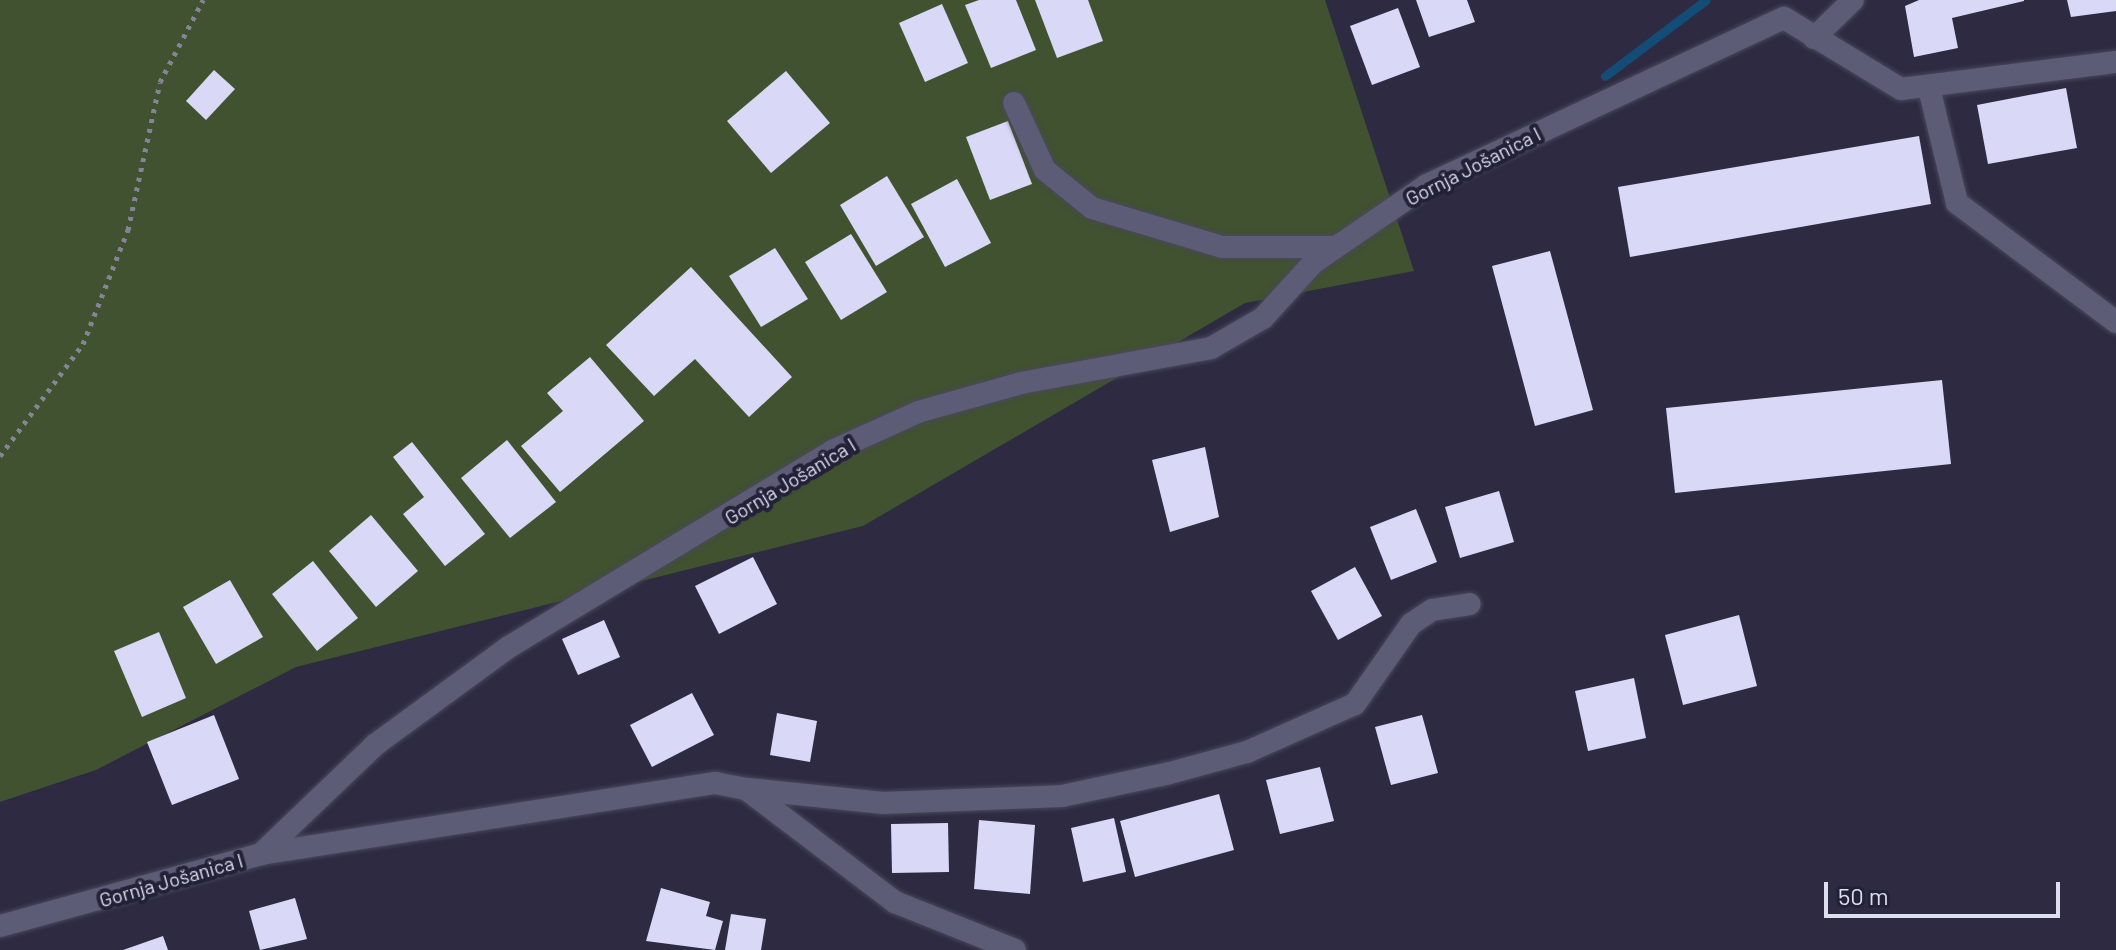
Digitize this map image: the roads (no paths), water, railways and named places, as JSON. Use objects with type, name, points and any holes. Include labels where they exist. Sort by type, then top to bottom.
[{"type":"street","points":[[1814,38],[1853,0]]},
{"type":"street","points":[[1784,9],[1814,38],[1877,78],[1901,89],[1929,88],[2116,62]]},
{"type":"street","name":"Gornja Jošanica I","points":[[0,926],[261,854],[375,745],[509,647],[832,451],[918,412],[1021,383],[1211,348],[1263,318],[1335,247],[1427,185],[1784,9]]},
{"type":"street","points":[[1929,88],[1957,203],[2116,322]]},
{"type":"street","points":[[1014,103],[1045,170],[1092,208],[1222,247],[1335,247]]},
{"type":"street","points":[[261,854],[715,783],[883,803],[1062,796],[1170,773],[1247,752],[1355,704],[1411,624],[1432,610],[1470,604]]},
{"type":"street","points":[[746,789],[895,902],[1015,950]]},
{"type":"waterway","points":[[1605,76],[1706,0]]}]
